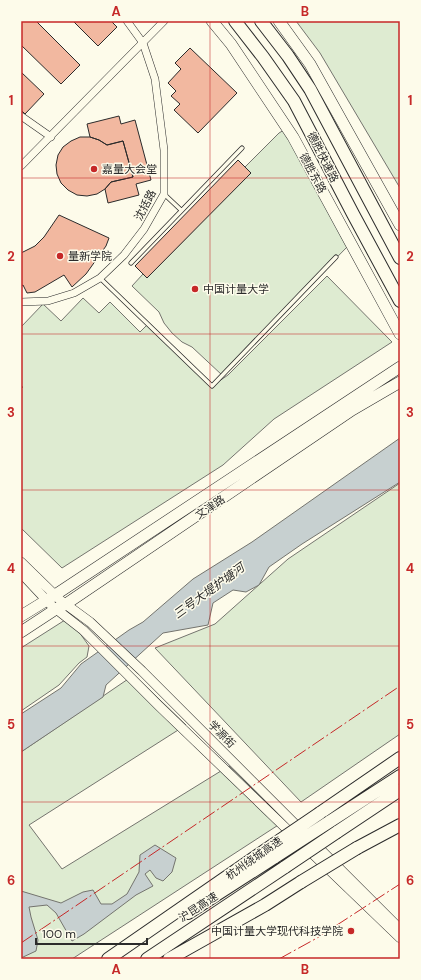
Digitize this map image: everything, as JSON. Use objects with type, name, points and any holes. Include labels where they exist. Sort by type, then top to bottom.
[{"type":"highway","name":"德胜快速路","points":[[235,21],[294,101],[400,300]]},
{"type":"highway","name":"德胜快速路","points":[[261,21],[288,56],[310,89],[400,258]]},
{"type":"highway","name":"杭州绕城高速","points":[[108,959],[271,853],[320,813],[400,758]]},
{"type":"highway","name":"沪昆高速","points":[[116,959],[271,853],[329,822],[400,776]]},
{"type":"highway","name":"沪昆高速","points":[[147,959],[400,790]]},
{"type":"highway","points":[[169,959],[265,905],[357,848],[400,819]]},
{"type":"highway","points":[[369,840],[400,825]]},
{"type":"main road","name":"德胜东路","points":[[212,21],[231,44],[293,137],[400,334]]},
{"type":"main road","points":[[279,21],[310,64],[400,225]]},
{"type":"main road","name":"文津路","points":[[21,616],[400,367]]},
{"type":"main road","name":"文津路","points":[[21,632],[61,607],[352,410],[400,382]]},
{"type":"main road","name":"学源街","points":[[21,562],[50,597]]},
{"type":"main road","name":"学源街","points":[[21,573],[61,607],[95,642],[400,938]]},
{"type":"main road","name":"学源街","points":[[61,607],[90,622],[142,671],[400,929]]},
{"type":"street","name":"沈括路","points":[[21,302],[48,301],[74,293],[100,278],[124,255],[144,229],[164,194],[164,150],[155,78],[143,43],[127,21]]},
{"type":"street","points":[[21,166],[164,21]]},
{"type":"street","points":[[21,116],[51,137]]},
{"type":"lane","points":[[131,263],[242,148]]},
{"type":"lane","points":[[164,194],[181,210]]},
{"type":"lane","points":[[100,278],[212,386],[336,257]]},
{"type":"green space","points":[[296,21],[400,21],[400,188],[320,53]]},
{"type":"green space","points":[[284,130],[347,247],[222,375],[192,347],[182,342],[172,333],[164,323],[159,312],[132,286],[143,274],[147,278],[250,173],[245,167],[279,133]]},
{"type":"green space","points":[[327,276],[392,342],[274,419],[223,465],[62,568],[21,528],[21,389],[23,387],[21,386],[21,327],[43,304],[61,321],[83,298],[99,313],[110,302],[140,332],[148,324],[212,386],[228,375]]},
{"type":"green space","points":[[400,483],[400,734],[301,802],[155,648],[215,624],[288,559]]},
{"type":"green space","points":[[65,620],[79,632],[89,646],[87,657],[79,663],[59,685],[21,711],[21,648]]},
{"type":"green space","points":[[134,675],[186,725],[29,825],[62,869],[229,766],[286,820],[72,959],[21,959],[21,752]]},
{"type":"water","name":"三号大堤护塘河","points":[[400,438],[400,482],[302,544],[269,567],[259,585],[246,592],[233,590],[213,603],[208,625],[163,633],[106,685],[103,697],[21,752],[21,714],[61,688],[81,664],[129,630],[143,622],[193,579],[252,542]]},
{"type":"water","points":[[155,845],[176,858],[172,872],[163,881],[156,878],[150,870],[145,874],[153,886],[136,895],[84,934],[72,941],[56,913],[47,905],[29,907],[38,940],[36,951],[21,958],[21,891],[61,903],[83,892],[93,890],[101,904],[112,904],[127,894],[139,872],[140,855]]},
{"type":"building","points":[[21,21],[36,21],[80,65],[61,84],[21,45]]},
{"type":"building","points":[[73,21],[111,21],[117,27],[98,46]]},
{"type":"building","points":[[190,48],[237,93],[198,133],[174,110],[180,104],[171,96],[176,91],[168,83],[181,69],[175,63]]},
{"type":"building","points":[[21,72],[44,94],[25,114],[21,110]]},
{"type":"building","name":"嘉量大会堂","points":[[119,116],[121,124],[135,120],[151,180],[136,184],[139,195],[108,203],[105,189],[111,182],[133,177],[123,141],[107,145],[90,137],[87,124]]},
{"type":"building","name":"嘉量大会堂","points":[[80,137],[90,137],[107,145],[123,141],[133,177],[111,182],[105,189],[97,194],[87,196],[77,195],[68,190],[61,183],[57,174],[56,165],[58,155],[63,147]]},
{"type":"building","points":[[238,160],[251,173],[147,278],[135,266]]},
{"type":"building","name":"量新学院","points":[[59,215],[109,238],[106,246],[86,274],[72,287],[64,275],[35,292],[27,293],[23,285],[21,286],[21,253],[35,246],[44,237]]},
{"type":"power","points":[[21,943],[400,686]]},
{"type":"power","points":[[279,959],[317,938],[400,884]]},
{"type":"place","name":"嘉量大会堂","points":[[94,169]]},
{"type":"place","name":"量新学院","points":[[60,256]]},
{"type":"place","name":"中国计量大学","points":[[195,289]]},
{"type":"place","name":"中国计量大学现代科技学院","points":[[351,931]]}]
